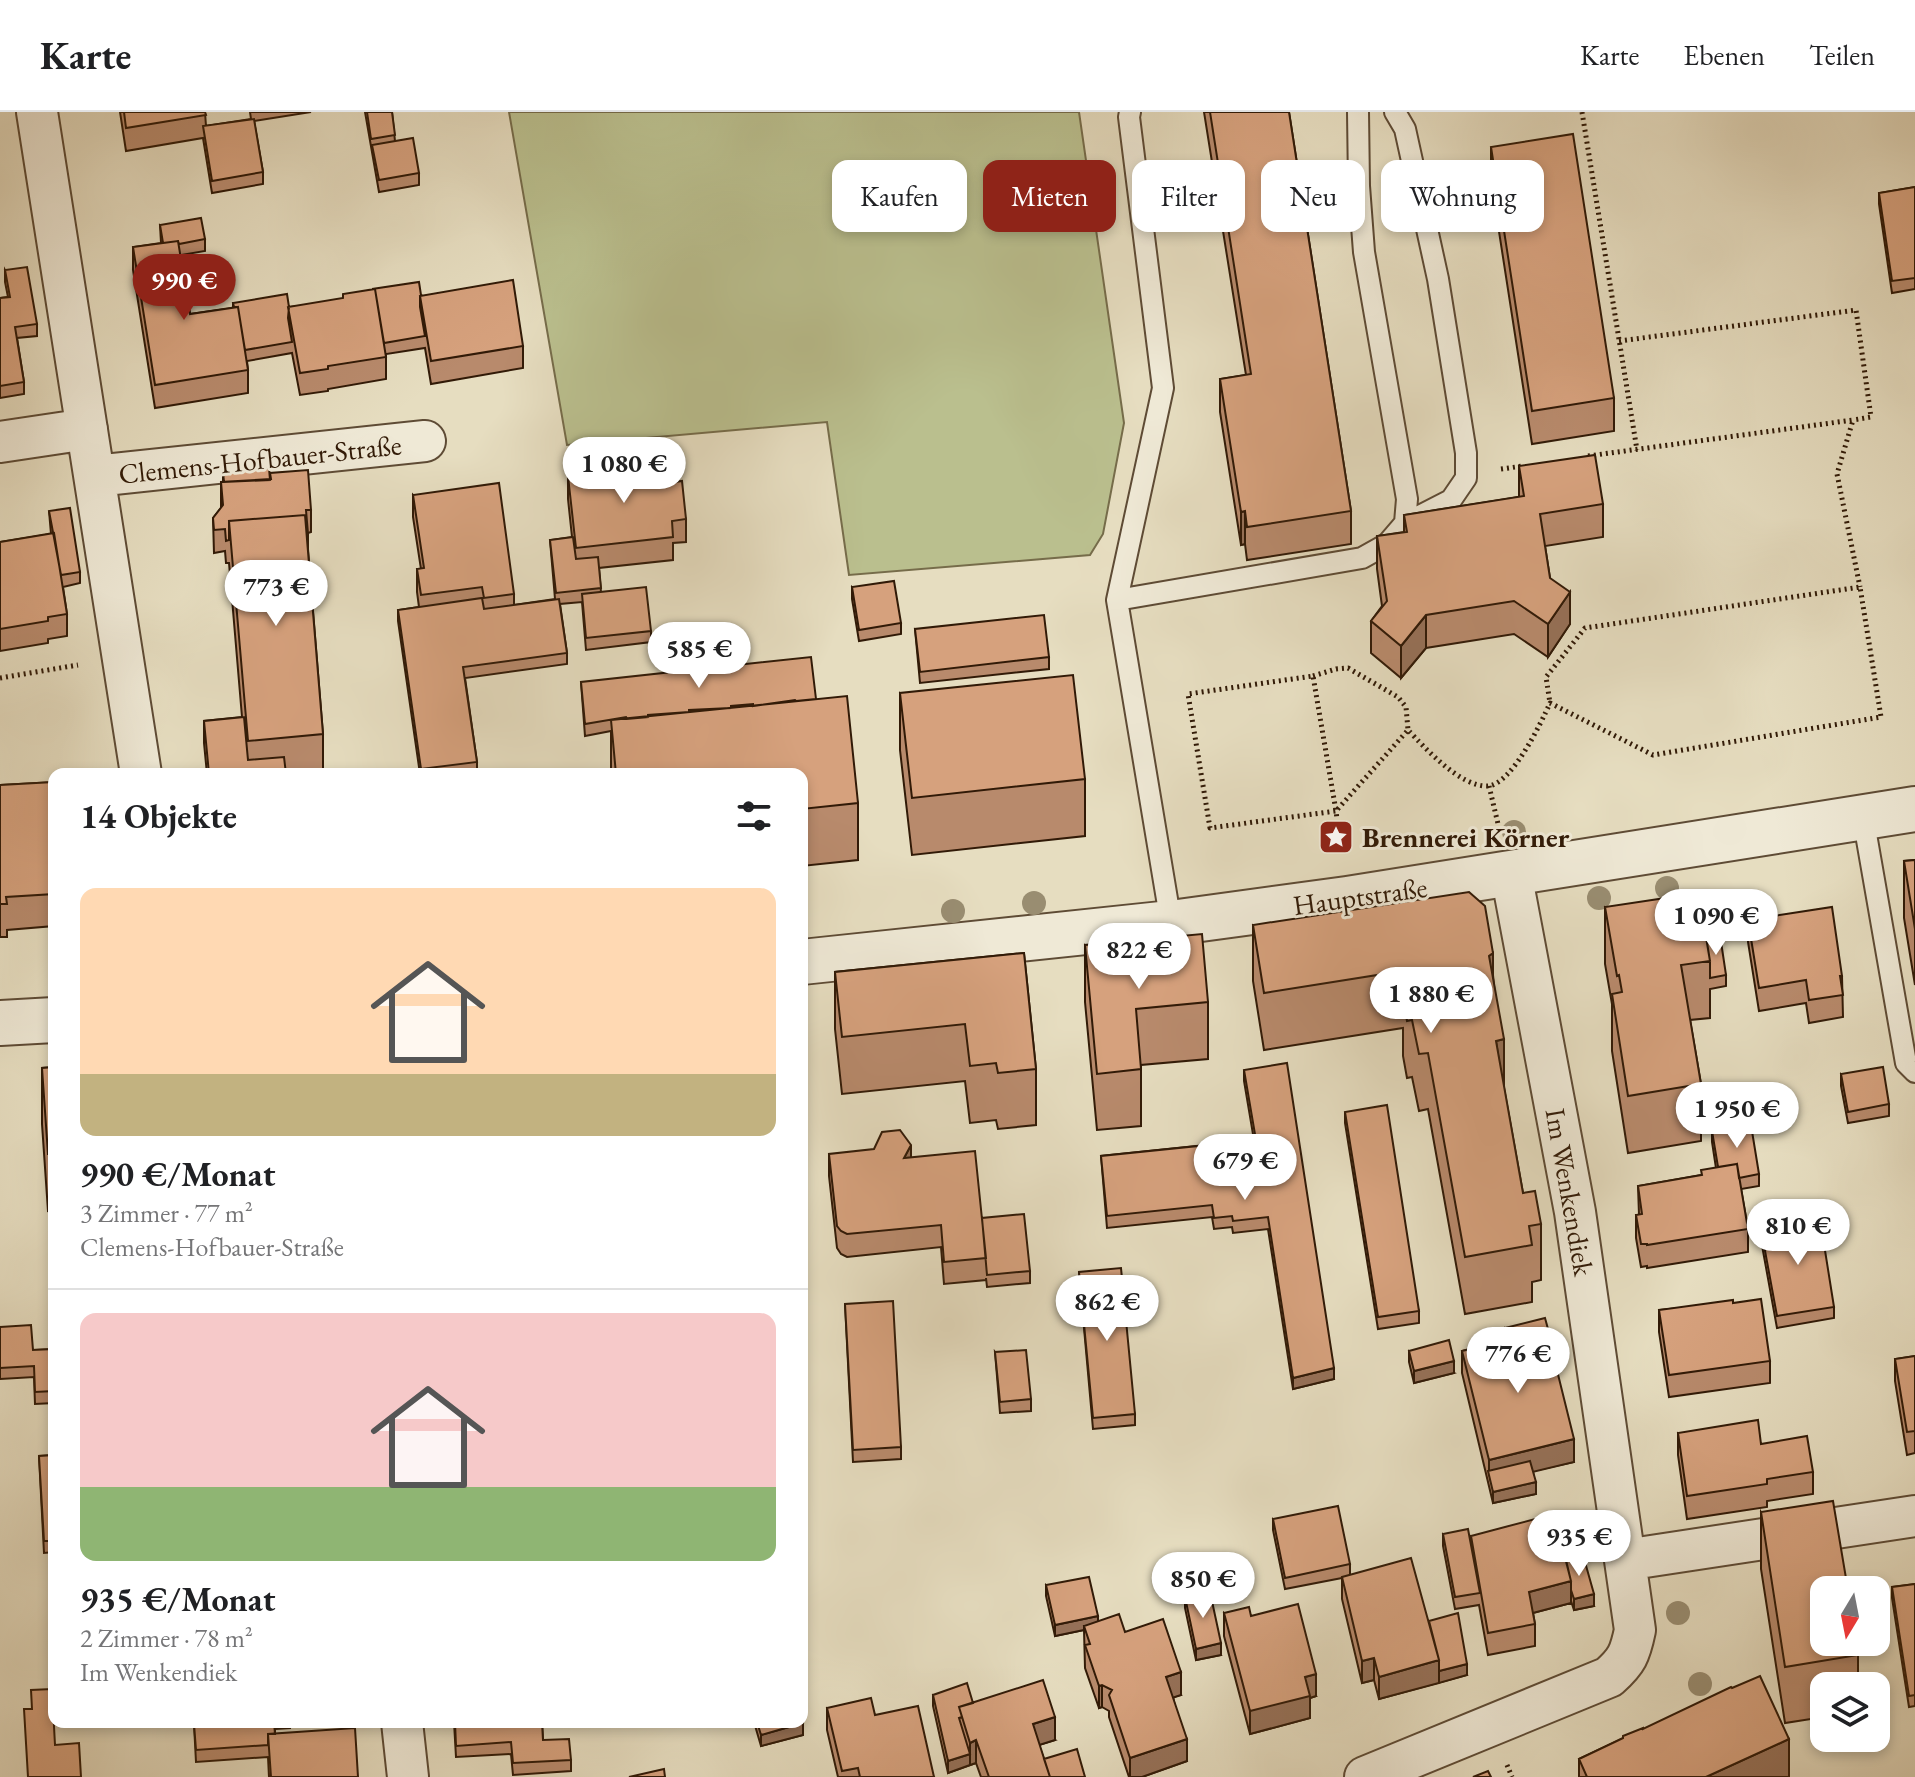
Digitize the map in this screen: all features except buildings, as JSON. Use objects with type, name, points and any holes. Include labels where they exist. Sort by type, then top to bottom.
[{"type":"street","name":"Clemens-Hofbauer-Straße","points":[[37,112],[140,768]]},
{"type":"street","name":"Clemens-Hofbauer-Straße","points":[[0,442],[87,429]]},
{"type":"street","name":"Clemens-Hofbauer-Straße","points":[[95,476],[425,441]]},
{"type":"street","name":"Hauptstraße","points":[[808,961],[1171,923],[1915,809]]},
{"type":"street","name":"Im Wenkendiek","points":[[1365,1777],[1609,1677],[1624,1664],[1635,1630],[1575,1212],[1511,873]]},
{"type":"street","points":[[0,1023],[48,1020]]},
{"type":"street","points":[[1625,1560],[1915,1516]]},
{"type":"street","points":[[403,1728],[408,1777]]},
{"type":"lane","points":[[1130,112],[1163,388],[1117,600],[1171,923]]},
{"type":"lane","points":[[1358,112],[1364,252],[1407,499],[1405,523]]},
{"type":"lane","points":[[1117,600],[1362,558],[1387,544],[1405,523],[1451,500],[1466,478],[1466,453],[1438,279],[1405,129],[1395,112]]},
{"type":"lane","points":[[1863,817],[1906,1063],[1915,1072]]},
{"type":"path","points":[[1582,112],[1637,450]]},
{"type":"path","points":[[1580,458],[1871,417],[1856,310],[1619,341]]},
{"type":"path","points":[[1550,703],[1653,755],[1881,717],[1860,587],[1837,474],[1853,420]]},
{"type":"path","points":[[1466,473],[1524,466]]},
{"type":"path","points":[[1408,730],[1336,811],[1210,828],[1188,694],[1348,668],[1398,697],[1406,707],[1408,730],[1436,760],[1470,783],[1489,786],[1501,780],[1514,766],[1534,736],[1550,703],[1546,677],[1585,628],[1860,587]]},
{"type":"path","points":[[0,678],[124,658]]},
{"type":"path","points":[[1313,676],[1336,811]]},
{"type":"green space","points":[[509,112],[1079,112],[1086,160],[983,160],[983,232],[1096,232],[1124,423],[1103,534],[1090,555],[849,575],[827,422],[567,445]]},
{"type":"place","name":"Brennerei Körner","points":[[1336,837]]}]
